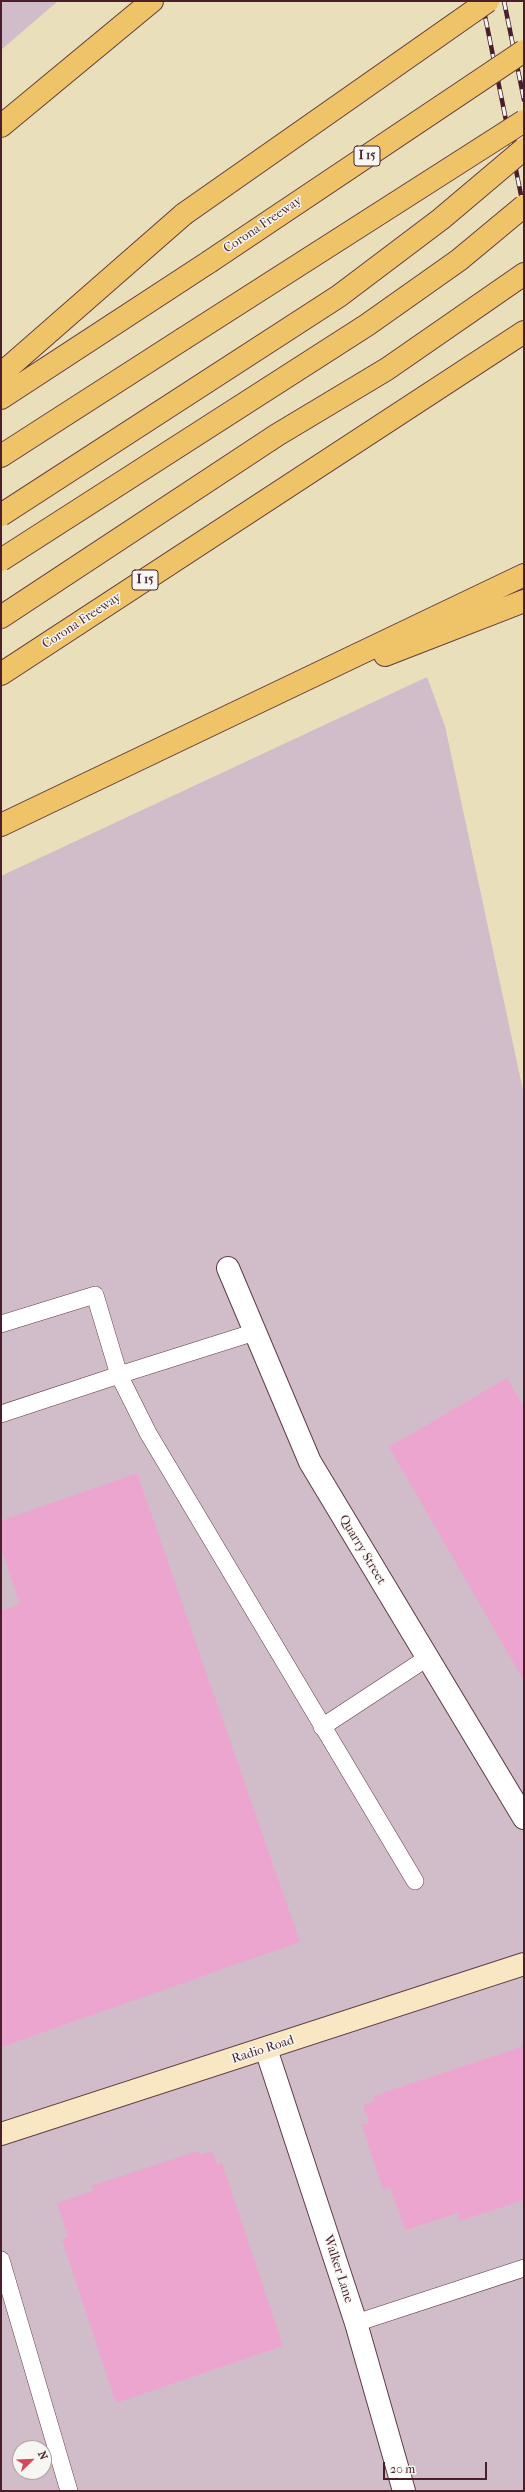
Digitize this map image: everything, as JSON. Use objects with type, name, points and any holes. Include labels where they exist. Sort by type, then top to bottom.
[{"type":"highway","points":[[1,126],[152,1]]},
{"type":"highway","points":[[1,374],[184,214],[488,1]]},
{"type":"highway","name":"Corona Freeway","points":[[1,398],[209,262],[524,51]]},
{"type":"highway","points":[[1,456],[524,121]]},
{"type":"highway","points":[[1,515],[339,296],[441,219],[524,149]]},
{"type":"highway","points":[[1,560],[367,325],[459,260],[524,206]]},
{"type":"highway","points":[[1,617],[277,435],[387,369],[524,274]]},
{"type":"highway","name":"Corona Freeway","points":[[1,674],[524,332]]},
{"type":"highway","points":[[1,825],[216,720],[524,574]]},
{"type":"highway","points":[[216,720],[524,601]]},
{"type":"street","name":"Quarry Street","points":[[228,1268],[310,1462],[524,1818]]},
{"type":"street","name":"Radio Road","points":[[1,2134],[524,1964]]},
{"type":"street","name":"Walker Lane","points":[[266,2049],[356,2323],[402,2491]]},
{"type":"lane","points":[[1,1324],[95,1295],[119,1375],[148,1433],[415,1881]]},
{"type":"lane","points":[[1,1414],[255,1332]]},
{"type":"lane","points":[[322,1727],[427,1658]]},
{"type":"lane","points":[[1,2260],[63,2489]]},
{"type":"lane","points":[[356,2323],[524,2268]]},
{"type":"shaded area","points":[[1,1],[58,1],[1,50]]},
{"type":"shaded area","points":[[427,677],[445,726],[524,1095],[524,2491],[1,2491],[1,876]]},
{"type":"building","points":[[507,1378],[524,1408],[524,1681],[389,1447]]},
{"type":"building","points":[[137,1473],[300,1942],[1,2047],[1,1611],[20,1604],[1,1548],[1,1521]]},
{"type":"building","points":[[524,2046],[524,2200],[460,2221],[458,2213],[405,2230],[390,2187],[383,2190],[362,2125],[369,2123],[363,2105],[375,2101],[373,2096]]},
{"type":"building","points":[[198,2151],[200,2155],[213,2151],[217,2165],[222,2163],[283,2346],[116,2403],[62,2240],[68,2237],[57,2203],[93,2191],[91,2186]]},
{"type":"railway","points":[[482,1],[524,210]]},
{"type":"railway","points":[[504,1],[524,100]]}]
